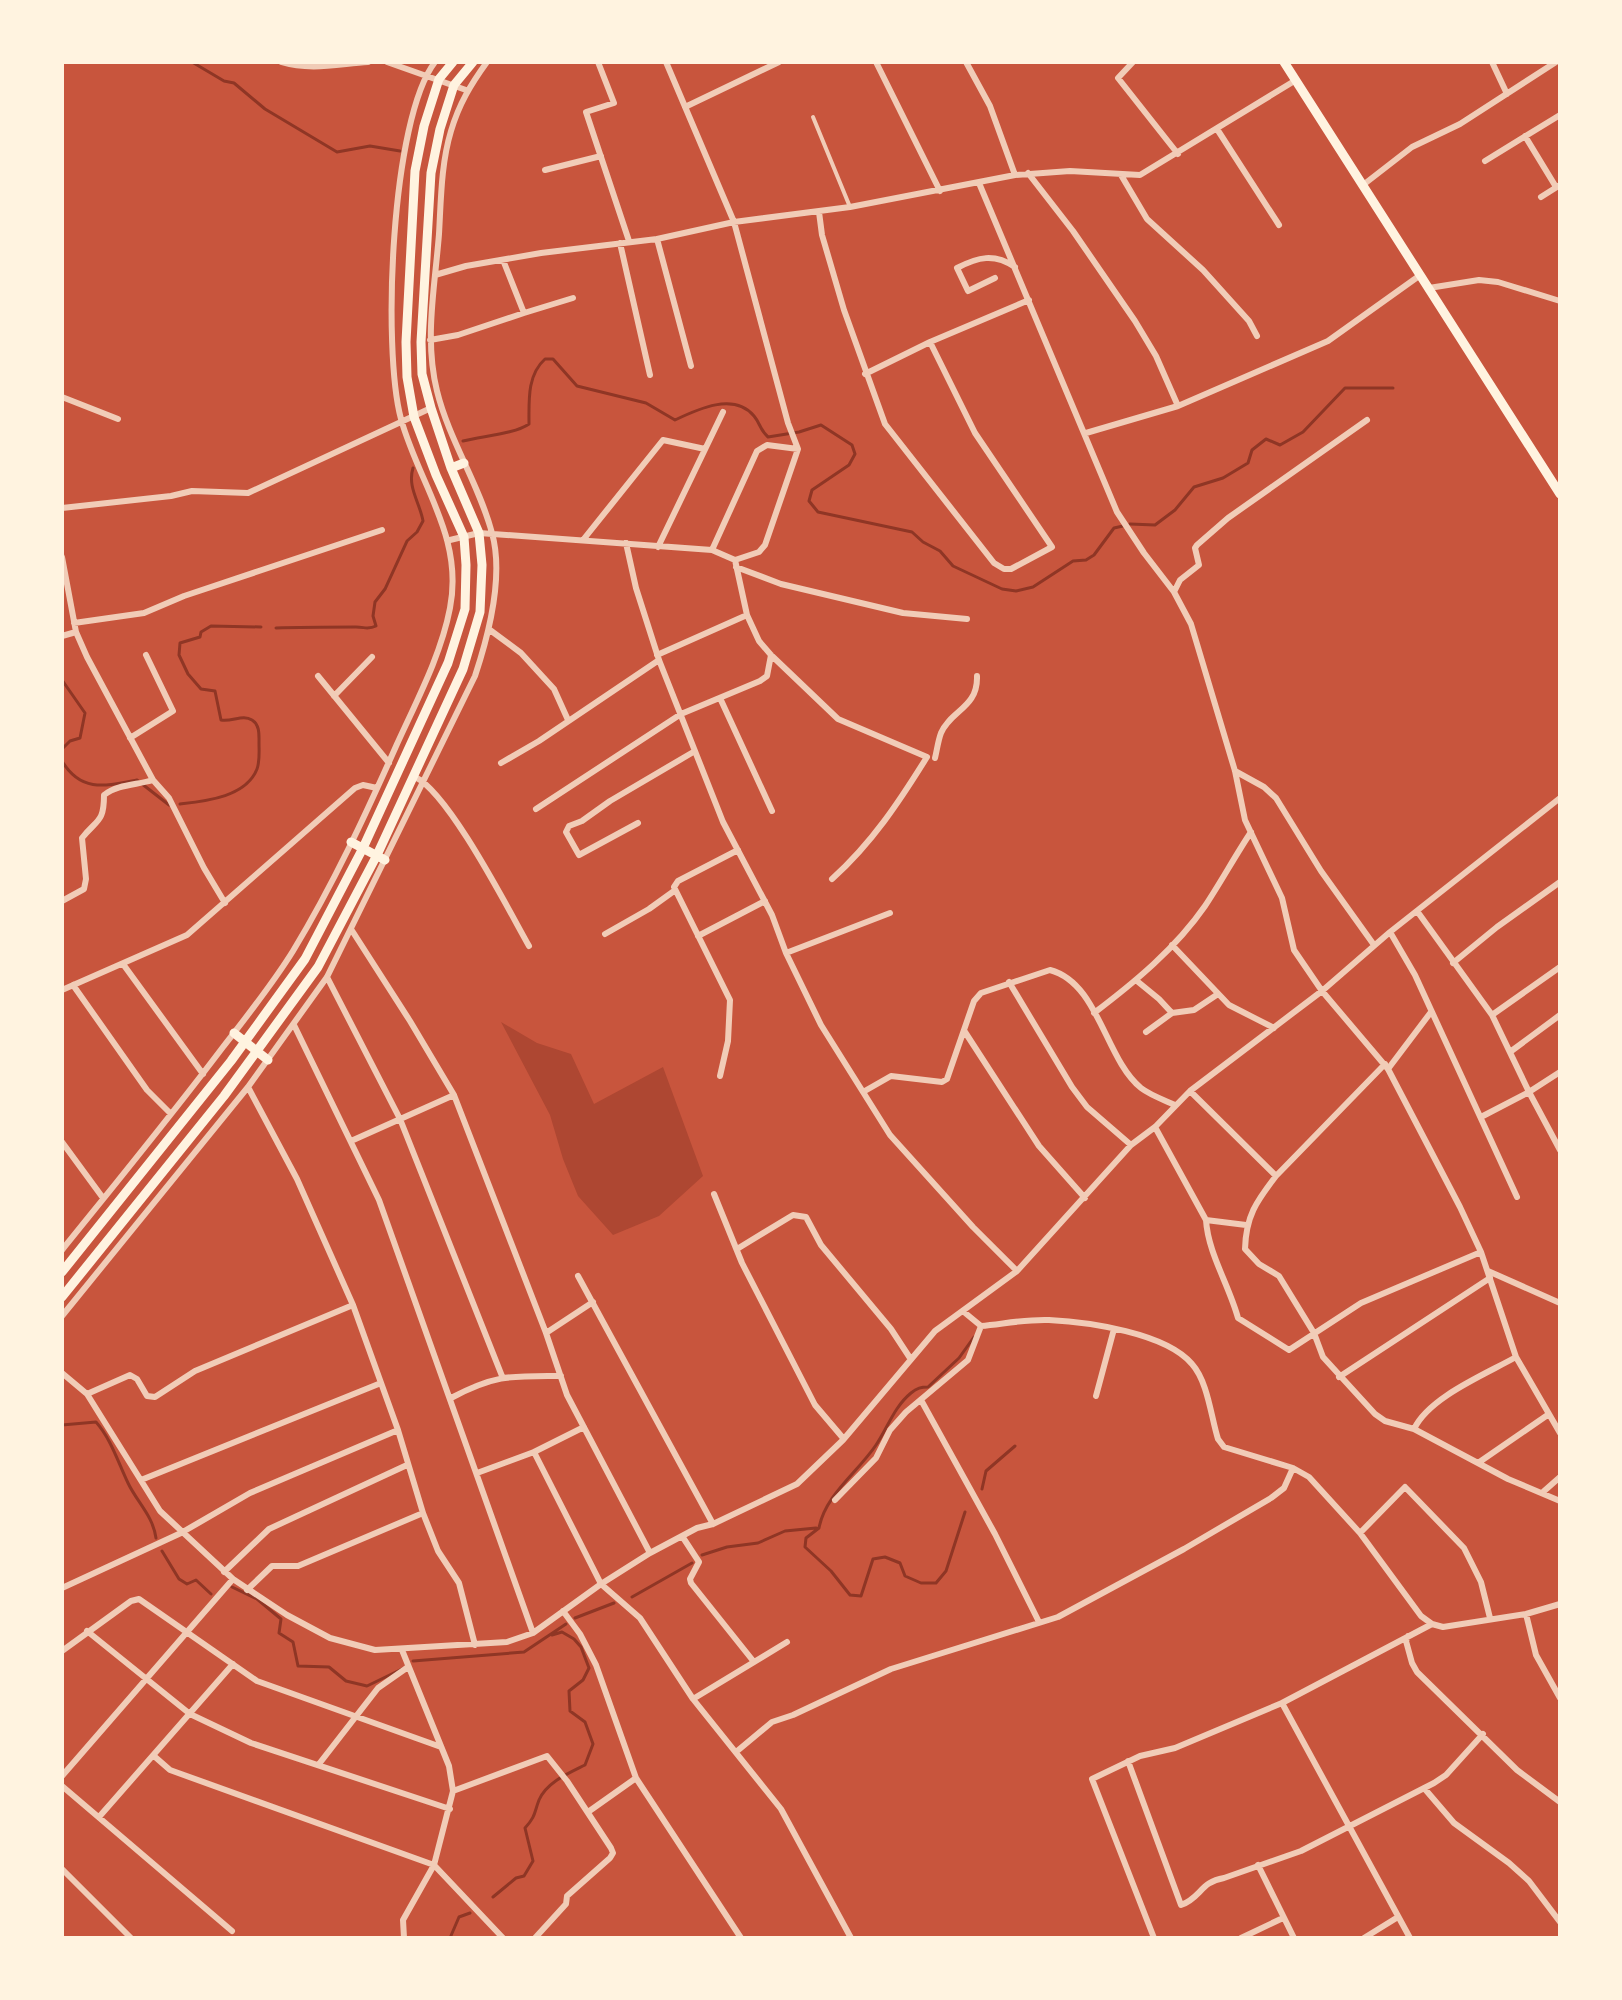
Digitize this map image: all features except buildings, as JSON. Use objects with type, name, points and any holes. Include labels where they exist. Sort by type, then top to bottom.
[{"type":"main road","points":[[62,1272],[245,1042],[305,959],[363,848],[448,663],[465,609],[464,537],[414,417],[407,377],[406,342],[415,171],[424,126],[439,79],[453,62]]},
{"type":"main road","points":[[62,1297],[258,1051],[318,967],[381,858],[419,779],[463,669],[480,612],[482,565],[479,533],[451,468],[431,408],[422,374],[421,342],[431,173],[440,129],[454,85],[473,62]]},
{"type":"main road","points":[[1284,62],[1560,494]]},
{"type":"main road","points":[[451,468],[464,463]]},
{"type":"main road","points":[[351,842],[381,858]]},
{"type":"main road","points":[[234,1033],[268,1060]]},
{"type":"street","points":[[281,62],[297,67],[346,67],[351,63],[368,62]]},
{"type":"street","points":[[387,62],[466,90]]},
{"type":"street","points":[[62,1250],[203,1074],[293,952],[351,842],[435,658],[451,607],[450,540],[402,423],[394,379],[392,278],[402,170],[410,122],[425,74],[435,62]]},
{"type":"street","points":[[487,62],[466,90],[449,135],[430,340],[441,406],[493,534],[495,565],[490,630],[475,676],[419,779],[441,801],[479,858],[529,946]]},
{"type":"street","points":[[598,62],[614,103],[586,112],[629,241]]},
{"type":"street","points":[[666,62],[734,222],[788,423],[798,449],[765,545],[759,552],[735,564]]},
{"type":"street","points":[[685,107],[779,62]]},
{"type":"street","points":[[876,62],[940,191]]},
{"type":"street","points":[[966,62],[990,106],[1015,175]]},
{"type":"street","points":[[1133,62],[1118,78],[1178,154]]},
{"type":"street","points":[[1492,62],[1507,94]]},
{"type":"street","points":[[1363,185],[1412,147],[1460,124],[1556,62]]},
{"type":"street","points":[[435,275],[503,260],[657,239],[734,222],[850,207],[1028,173],[1070,171],[1140,175],[1296,80]]},
{"type":"street","points":[[813,117],[850,207]]},
{"type":"street","points":[[1485,161],[1559,117]]},
{"type":"street","points":[[1217,129],[1279,225]]},
{"type":"street","points":[[1525,136],[1558,186],[1541,197]]},
{"type":"street","points":[[545,170],[601,156]]},
{"type":"street","points":[[1028,173],[1073,231],[1135,321],[1156,356],[1178,406]]},
{"type":"street","points":[[1120,174],[1147,219],[1203,270],[1249,321],[1257,336]]},
{"type":"street","points":[[979,183],[1117,512],[1174,592],[1191,624],[1251,832],[1282,898],[1294,950],[1322,991],[1387,1067],[1481,1252],[1516,1357],[1560,1433]]},
{"type":"street","points":[[819,212],[822,235],[865,374],[885,424],[994,563],[1011,569],[1052,547],[975,433],[930,342]]},
{"type":"street","points":[[657,239],[691,366]]},
{"type":"street","points":[[620,243],[650,375]]},
{"type":"street","points":[[995,278],[968,291],[957,268],[991,256],[1016,267]]},
{"type":"street","points":[[503,260],[524,313]]},
{"type":"street","points":[[1086,433],[1178,406],[1328,341],[1419,276]]},
{"type":"street","points":[[1429,288],[1479,280],[1498,282],[1560,301]]},
{"type":"street","points":[[430,340],[458,335],[573,298]]},
{"type":"street","points":[[865,374],[930,342],[1029,300]]},
{"type":"street","points":[[62,397],[118,419]]},
{"type":"street","points":[[62,508],[192,491],[248,493],[431,408]]},
{"type":"street","points":[[658,547],[723,412]]},
{"type":"street","points":[[1174,592],[1180,580],[1199,565],[1197,545],[1228,518],[1367,420]]},
{"type":"street","points":[[583,540],[659,443],[669,440],[705,449]]},
{"type":"street","points":[[712,550],[757,451],[767,445],[798,449]]},
{"type":"street","points":[[74,623],[144,613],[184,596],[382,530]]},
{"type":"street","points":[[450,540],[479,533],[712,550],[781,584],[903,613],[967,619]]},
{"type":"street","points":[[626,543],[636,588],[658,657],[723,822],[765,901],[821,1025],[877,1118],[1017,1271]]},
{"type":"street","points":[[62,557],[76,632],[130,738],[146,782],[169,798],[225,903]]},
{"type":"street","points":[[735,564],[747,615],[759,641],[771,655],[838,719],[927,757],[887,821],[858,856],[832,879]]},
{"type":"street","points":[[501,763],[539,741],[658,657],[747,615]]},
{"type":"street","points":[[490,630],[521,653],[554,689],[568,720]]},
{"type":"street","points":[[62,636],[76,632]]},
{"type":"street","points":[[130,738],[173,711],[146,655]]},
{"type":"street","points":[[536,809],[681,714],[764,679],[771,655]]},
{"type":"street","points":[[334,696],[372,657]]},
{"type":"street","points":[[318,676],[389,763]]},
{"type":"street","points":[[935,758],[941,731],[968,705],[977,687],[977,676]]},
{"type":"street","points":[[720,698],[772,811]]},
{"type":"street","points":[[638,823],[579,855],[566,832],[569,826],[695,751]]},
{"type":"street","points":[[1235,771],[1264,787],[1276,798],[1321,871],[1374,945]]},
{"type":"street","points":[[62,901],[84,889],[82,838],[98,823],[104,809],[104,795],[113,789],[146,782]]},
{"type":"street","points":[[62,990],[187,935],[355,788],[363,785],[377,788]]},
{"type":"street","points":[[62,1373],[87,1394],[160,1511],[181,1533],[247,1590],[330,1638],[375,1650],[402,1650],[507,1642],[533,1633],[650,1553],[797,1484],[873,1406],[935,1331],[1017,1271],[1131,1145],[1155,1127],[1190,1091],[1322,991],[1390,932],[1560,798]]},
{"type":"street","points":[[1094,1013],[1137,981],[1172,945],[1204,907],[1251,832]]},
{"type":"street","points":[[605,934],[674,891],[678,881],[738,850]]},
{"type":"street","points":[[62,1316],[248,1087],[294,1025],[327,977],[381,858]]},
{"type":"street","points":[[1453,963],[1560,882]]},
{"type":"street","points":[[674,891],[730,1000],[728,1041],[720,1076]]},
{"type":"street","points":[[698,936],[765,901]]},
{"type":"street","points":[[1417,911],[1492,1015],[1560,1150]]},
{"type":"street","points":[[786,953],[890,913]]},
{"type":"street","points":[[351,929],[454,1095],[567,1395],[650,1553]]},
{"type":"street","points":[[1390,932],[1415,975],[1517,1197]]},
{"type":"street","points":[[1172,945],[1229,1005],[1274,1028]]},
{"type":"street","points":[[123,964],[203,1074]]},
{"type":"street","points":[[1492,1015],[1560,967]]},
{"type":"street","points":[[863,1092],[891,1076],[942,1082],[947,1079],[974,1001],[981,993],[1050,970],[1069,979],[1094,1013],[1125,1069],[1140,1087],[1175,1105]]},
{"type":"street","points":[[327,977],[400,1119],[502,1376]]},
{"type":"street","points":[[1137,981],[1172,1013]]},
{"type":"street","points":[[1009,982],[1072,1087],[1087,1107],[1131,1145]]},
{"type":"street","points":[[73,985],[147,1090],[171,1114]]},
{"type":"street","points":[[1146,1032],[1172,1013],[1194,1010],[1218,994]]},
{"type":"street","points":[[1431,1012],[1387,1067],[1276,1176],[1246,1225],[1245,1249],[1259,1264],[1279,1276],[1314,1333],[1323,1357],[1339,1377],[1385,1421],[1414,1429],[1508,1479],[1560,1501]]},
{"type":"street","points":[[1510,1052],[1560,1015]]},
{"type":"street","points":[[294,1025],[379,1200],[533,1633]]},
{"type":"street","points":[[965,1032],[1039,1146],[1085,1198]]},
{"type":"street","points":[[1481,1117],[1560,1072]]},
{"type":"street","points":[[248,1087],[290,1165],[353,1305],[398,1430],[423,1513],[438,1551],[459,1583],[475,1645]]},
{"type":"street","points":[[1190,1091],[1276,1176]]},
{"type":"street","points":[[351,1141],[454,1095]]},
{"type":"street","points":[[1155,1127],[1206,1220],[1216,1262],[1231,1290],[1238,1318],[1289,1350],[1361,1303],[1481,1252]]},
{"type":"street","points":[[62,1142],[103,1198]]},
{"type":"street","points":[[714,1194],[737,1249],[815,1405],[843,1438]]},
{"type":"street","points":[[737,1249],[793,1215],[806,1217],[821,1245],[891,1329],[910,1358]]},
{"type":"street","points":[[1206,1220],[1246,1225]]},
{"type":"street","points":[[1489,1274],[1559,1301]]},
{"type":"street","points":[[1339,1377],[1489,1274]]},
{"type":"street","points":[[578,1276],[713,1524]]},
{"type":"street","points":[[546,1333],[593,1302]]},
{"type":"street","points":[[87,1394],[130,1375],[137,1379],[147,1396],[155,1397],[195,1371],[353,1305]]},
{"type":"street","points":[[964,1312],[981,1326],[1048,1320],[1146,1336],[1175,1349],[1199,1374],[1218,1439],[1224,1447],[1293,1468],[1309,1477],[1360,1533],[1414,1607],[1432,1624],[1443,1627],[1526,1614],[1560,1604]]},
{"type":"street","points":[[835,1500],[876,1458],[890,1430],[968,1360],[981,1326]]},
{"type":"street","points":[[1096,1396],[1114,1329]]},
{"type":"street","points":[[1414,1429],[1420,1418],[1434,1405],[1516,1357]]},
{"type":"street","points":[[451,1398],[502,1376],[561,1376]]},
{"type":"street","points":[[141,1480],[381,1383]]},
{"type":"street","points":[[921,1400],[980,1504],[1039,1622]]},
{"type":"street","points":[[1478,1463],[1549,1414]]},
{"type":"street","points":[[477,1473],[534,1452],[584,1427]]},
{"type":"street","points":[[62,1588],[181,1533],[250,1493],[398,1430]]},
{"type":"street","points":[[534,1452],[601,1584],[640,1618],[693,1699],[781,1809],[851,1938]]},
{"type":"street","points":[[224,1572],[269,1529],[407,1465]]},
{"type":"street","points":[[736,1752],[772,1722],[891,1669],[1058,1617],[1271,1498],[1284,1488],[1293,1468]]},
{"type":"street","points":[[1543,1492],[1560,1477]]},
{"type":"street","points":[[1360,1533],[1405,1487],[1464,1548],[1481,1582],[1490,1618]]},
{"type":"street","points":[[247,1590],[272,1566],[298,1566],[423,1513]]},
{"type":"street","points":[[682,1536],[699,1562],[691,1583],[754,1662]]},
{"type":"street","points":[[62,1776],[233,1579]]},
{"type":"street","points":[[62,1651],[131,1601],[139,1599],[257,1681],[441,1747]]},
{"type":"street","points":[[563,1611],[580,1634],[596,1665],[636,1778],[741,1938]]},
{"type":"street","points":[[1526,1614],[1536,1655],[1560,1698]]},
{"type":"street","points":[[1154,1938],[1092,1779],[1128,1761],[1175,1748],[1282,1703],[1432,1624]]},
{"type":"street","points":[[87,1631],[190,1714],[251,1743],[450,1809]]},
{"type":"street","points":[[1408,1636],[1406,1641],[1417,1672],[1517,1770],[1560,1802]]},
{"type":"street","points":[[693,1699],[787,1642]]},
{"type":"street","points":[[402,1650],[449,1766],[453,1791],[434,1865],[403,1920],[404,1938]]},
{"type":"street","points":[[99,1817],[233,1664]]},
{"type":"street","points":[[319,1764],[378,1688],[408,1667]]},
{"type":"street","points":[[1282,1703],[1410,1938]]},
{"type":"street","points":[[1128,1761],[1181,1905],[1191,1901],[1211,1880],[1301,1851],[1424,1788],[1446,1775],[1483,1734]]},
{"type":"street","points":[[154,1756],[170,1770],[434,1865],[503,1938]]},
{"type":"street","points":[[453,1791],[542,1757],[551,1758],[613,1853],[567,1896],[566,1904],[535,1938]]},
{"type":"street","points":[[588,1812],[636,1778]]},
{"type":"street","points":[[62,1786],[232,1931]]},
{"type":"street","points":[[1424,1788],[1454,1823],[1529,1881],[1560,1922]]},
{"type":"street","points":[[1258,1865],[1294,1938]]},
{"type":"street","points":[[62,1869],[131,1938]]},
{"type":"street","points":[[1364,1938],[1398,1917]]},
{"type":"street","points":[[1241,1938],[1283,1918]]},
{"type":"shaded area","points":[[501,1022],[537,1043],[571,1054],[594,1104],[663,1067],[703,1176],[659,1216],[613,1235],[578,1196],[550,1115]]},
{"type":"waterway","points":[[192,62],[224,81],[234,83],[265,109],[337,152],[370,146],[400,151]]},
{"type":"waterway","points":[[463,441],[529,424],[530,389],[535,373],[545,359],[553,359],[577,386],[646,403],[675,420],[705,408],[726,404],[746,409],[768,437],[821,425],[852,445],[855,454],[849,465],[812,490],[809,501],[818,512],[912,532],[940,551],[953,566],[1002,589],[1016,591],[1033,587],[1073,561],[1086,560],[1094,555],[1114,528],[1123,526]]},
{"type":"waterway","points":[[1130,524],[1155,525],[1175,510],[1194,487],[1223,478],[1248,463],[1252,450],[1266,439],[1280,445],[1303,432],[1345,388],[1393,388]]},
{"type":"waterway","points":[[276,628],[376,626],[373,616],[375,602],[385,589],[407,541],[423,521],[413,488],[413,468]]},
{"type":"waterway","points":[[180,804],[235,792],[252,778],[259,763],[256,725],[245,718],[221,720],[215,691],[201,689],[188,674],[179,655],[180,643],[200,637],[201,632],[211,626],[261,627]]},
{"type":"waterway","points":[[62,680],[85,713],[80,738],[70,741],[62,749]]},
{"type":"waterway","points":[[62,761],[69,771],[86,783],[105,785],[137,780],[169,805]]},
{"type":"waterway","points":[[965,1512],[946,1571],[936,1583],[921,1583],[905,1576],[900,1563],[885,1557],[873,1559],[861,1596],[850,1595],[831,1571],[805,1547],[806,1538],[819,1528],[835,1494],[869,1455],[900,1404],[915,1390],[928,1387],[959,1358],[974,1337]]},
{"type":"waterway","points":[[62,1425],[96,1422],[148,1516],[156,1538]]},
{"type":"waterway","points":[[982,1489],[986,1471],[1015,1446]]},
{"type":"waterway","points":[[702,1555],[727,1547],[758,1543],[785,1531],[816,1528]]},
{"type":"waterway","points":[[162,1551],[179,1579],[187,1584],[196,1580],[211,1594]]},
{"type":"waterway","points":[[632,1597],[692,1563]]},
{"type":"waterway","points":[[232,1587],[257,1599],[281,1619],[279,1633],[293,1642],[298,1666],[329,1667],[346,1681],[367,1686],[402,1669]]},
{"type":"waterway","points":[[575,1618],[614,1603]]},
{"type":"waterway","points":[[413,1661],[524,1652],[566,1624]]},
{"type":"waterway","points":[[493,1897],[516,1878],[524,1876],[533,1861],[525,1828],[539,1800],[547,1788],[585,1765],[593,1744],[585,1722],[570,1711],[569,1691],[583,1680],[589,1668],[581,1647],[574,1639],[562,1632],[552,1635]]},
{"type":"waterway","points":[[450,1938],[459,1917],[470,1913]]}]
